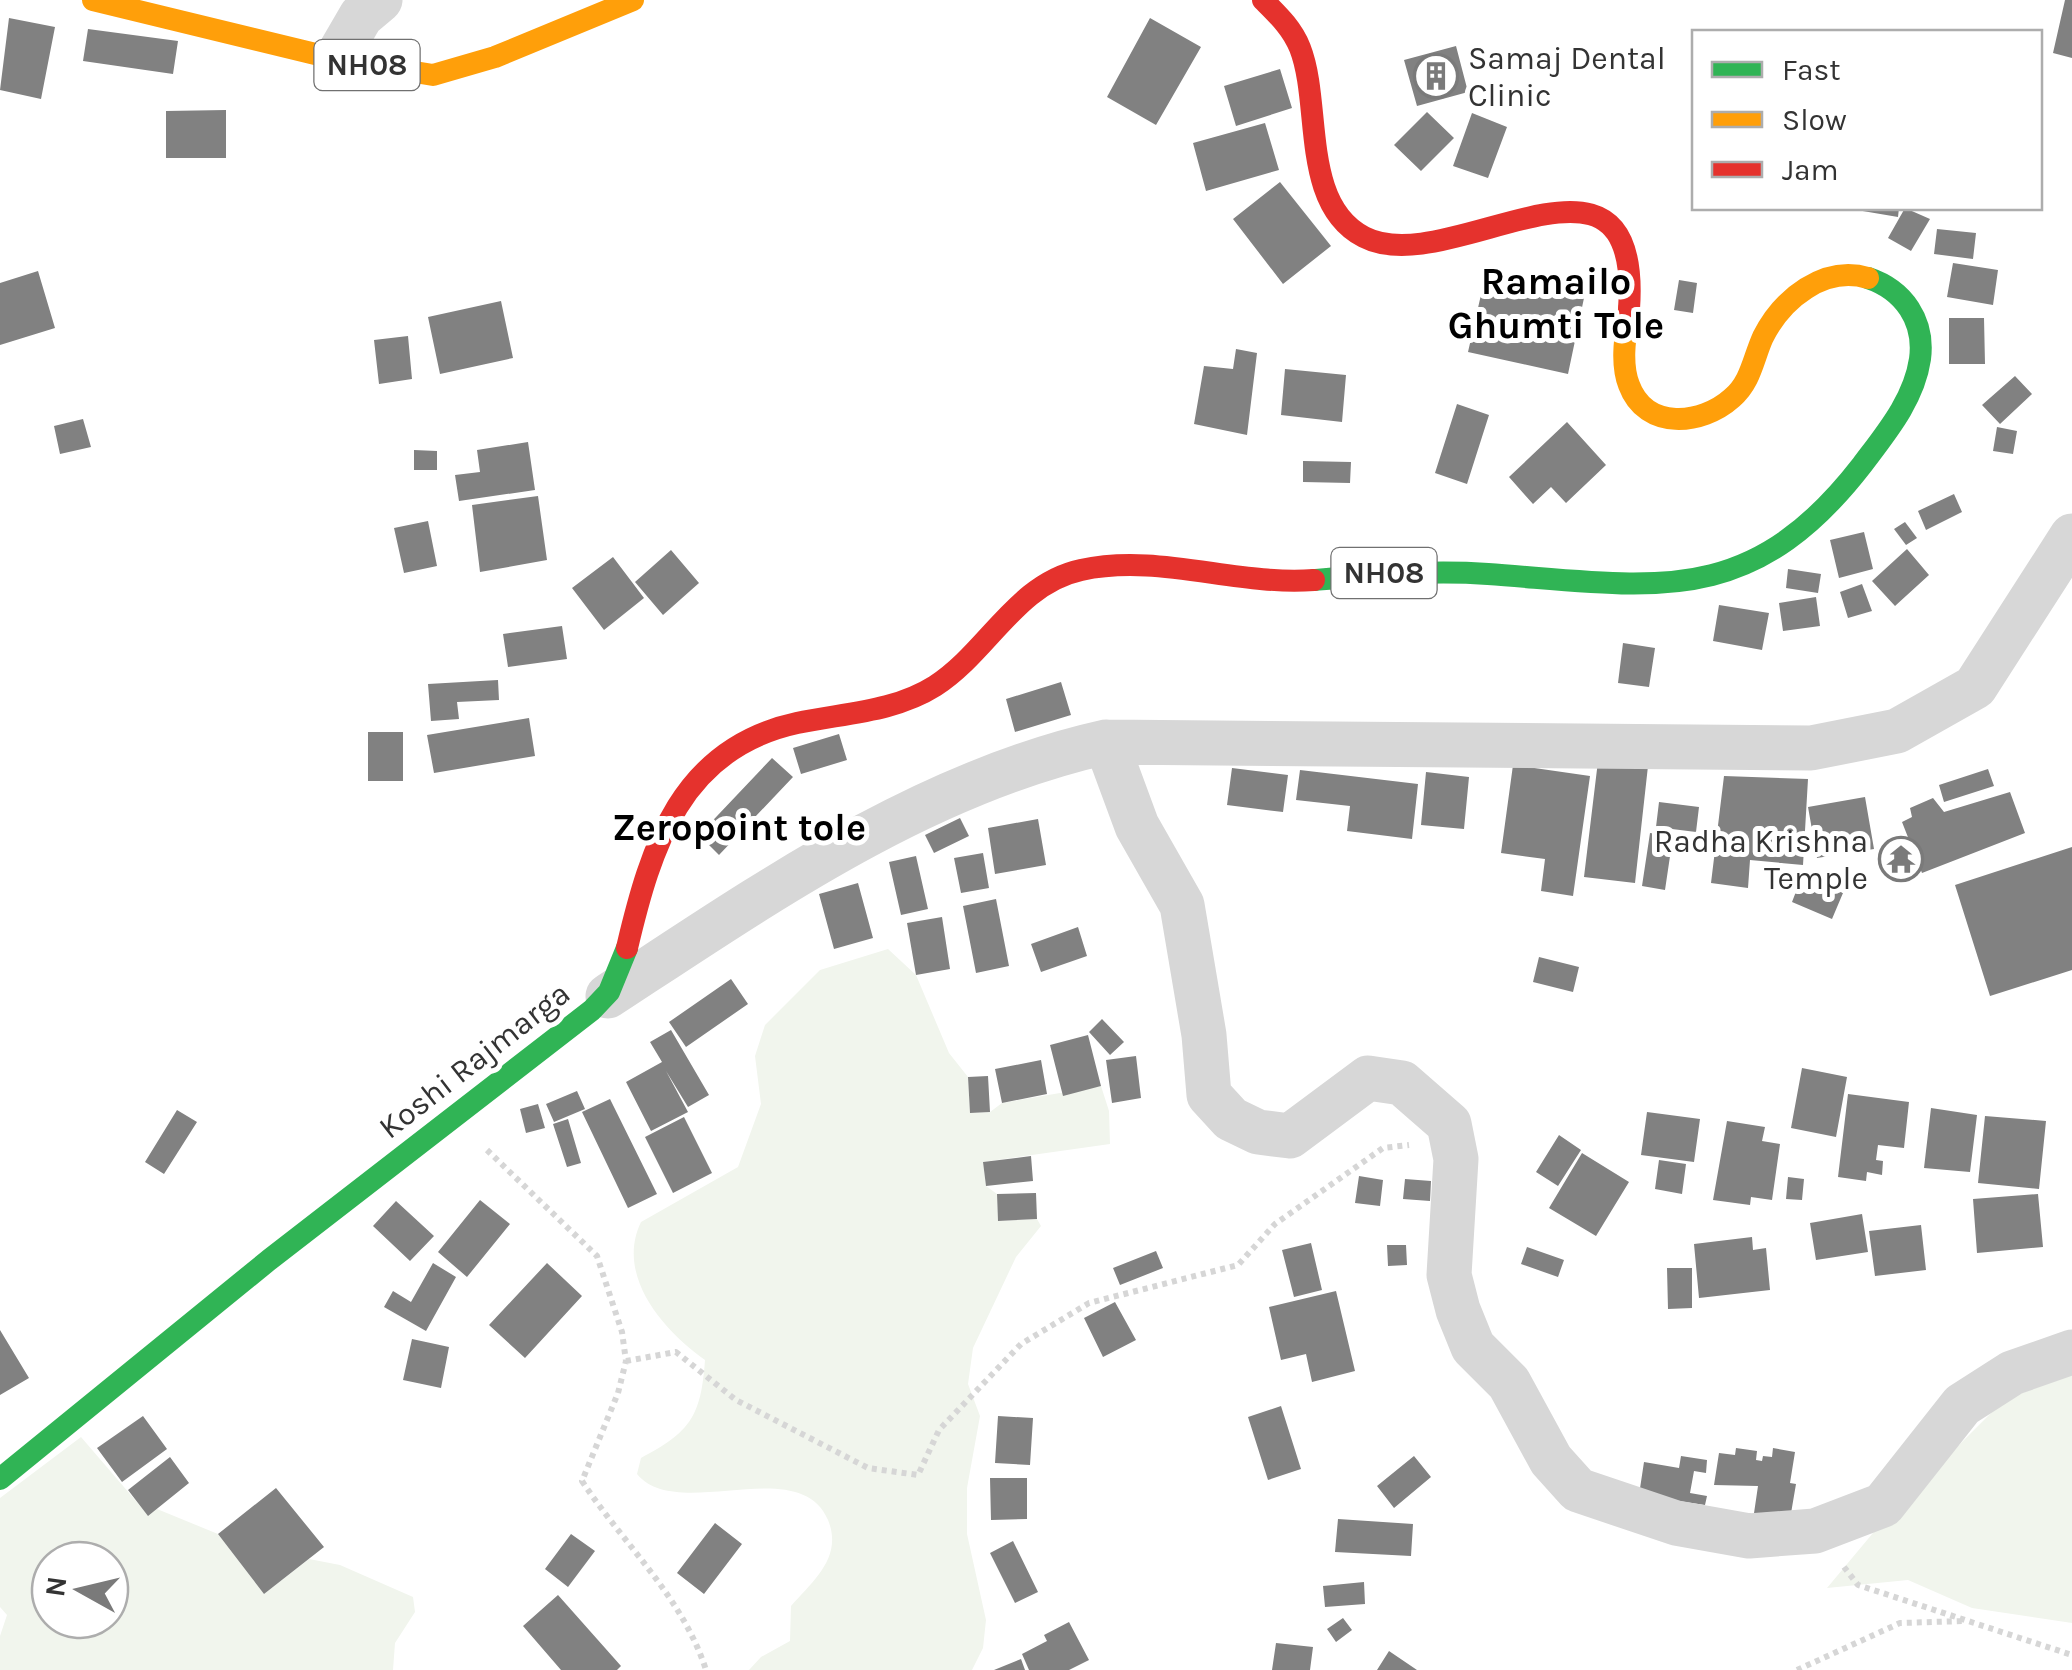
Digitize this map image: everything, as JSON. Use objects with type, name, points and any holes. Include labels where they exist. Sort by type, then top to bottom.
[{"type":"main road","name":"NH08","points":[[94,0],[336,59],[433,75],[495,57],[633,0]]},
{"type":"main road","name":"Koshi Rajmarga","points":[[0,1479],[250,1274],[608,996],[658,837],[694,782],[728,746],[764,729],[873,711],[928,691],[972,658],[1010,611],[1065,573],[1123,562],[1282,582],[1410,571],[1622,587],[1701,582],[1759,564],[1807,531],[1873,453],[1908,401],[1922,354],[1916,318],[1894,289],[1866,276],[1840,272],[1788,300],[1765,334],[1744,386],[1706,414],[1691,420],[1668,419],[1641,403],[1626,375],[1622,350],[1633,288],[1626,240],[1601,216],[1573,211],[1540,212],[1506,225],[1399,248],[1366,240],[1346,224],[1326,193],[1307,76],[1292,29],[1267,1]]},
{"type":"street","points":[[336,59],[362,16],[380,0]]},
{"type":"street","points":[[608,996],[761,896],[931,802],[1040,757],[1106,742],[1811,748],[1897,731],[1975,687],[2072,536]]},
{"type":"street","points":[[1106,742],[1137,826],[1182,905],[1204,1034],[1209,1094],[1231,1119],[1258,1132],[1290,1136],[1368,1078],[1402,1083],[1449,1124],[1456,1159],[1449,1274],[1458,1310],[1473,1347],[1509,1383],[1551,1460],[1578,1490],[1676,1523],[1749,1536],[1815,1532],[1882,1505],[1962,1406],[2012,1373],[2072,1352]]},
{"type":"path","points":[[452,1119],[535,1192],[597,1256],[622,1332],[626,1360],[618,1393],[582,1481],[609,1522],[662,1584],[696,1637],[706,1670]]},
{"type":"path","points":[[626,1360],[676,1352],[736,1400],[868,1468],[918,1475],[939,1430],[1021,1344],[1089,1303],[1238,1265],[1274,1224],[1383,1148],[1418,1144],[1449,1124]]},
{"type":"path","points":[[1815,1532],[1858,1585],[2072,1655]]},
{"type":"path","points":[[1796,1670],[1900,1623],[1970,1621]]},
{"type":"shaded area","points":[[888,949],[916,975],[949,1053],[968,1077],[970,1113],[990,1112],[1002,1103],[1101,1086],[1109,1111],[1110,1144],[983,1162],[986,1186],[997,1194],[998,1221],[1037,1219],[1041,1226],[1016,1257],[973,1348],[968,1384],[980,1416],[967,1488],[967,1534],[986,1620],[983,1648],[972,1670],[749,1670],[761,1657],[790,1641],[791,1606],[824,1567],[832,1533],[828,1520],[813,1501],[792,1491],[765,1488],[680,1492],[656,1487],[637,1474],[641,1458],[671,1440],[690,1421],[700,1396],[705,1360],[674,1334],[648,1300],[634,1262],[635,1242],[641,1222],[738,1167],[761,1104],[755,1056],[765,1025],[820,970]]},
{"type":"shaded area","points":[[2072,1374],[2072,1623],[1972,1608],[1908,1580],[1827,1588],[1883,1521],[2004,1400]]},
{"type":"shaded area","points":[[81,1437],[148,1515],[157,1509],[218,1534],[264,1594],[309,1559],[340,1565],[413,1597],[415,1612],[395,1643],[393,1670],[0,1670],[0,1636],[7,1615],[0,1607],[0,1498]]},
{"type":"building","points":[[2065,0],[2072,0],[2072,58],[2053,53]]},
{"type":"building","points":[[9,18],[55,27],[41,99],[0,90]]},
{"type":"building","points":[[1150,18],[1201,47],[1156,125],[1107,97]]},
{"type":"building","points":[[88,29],[178,41],[173,74],[83,61]]},
{"type":"building","name":"Samaj Dental Clinic","points":[[1456,46],[1468,92],[1417,106],[1404,60]]},
{"type":"building","points":[[1280,69],[1292,108],[1236,126],[1224,86]]},
{"type":"building","points":[[226,110],[226,158],[166,158],[166,111]]},
{"type":"building","points":[[1427,112],[1454,138],[1421,171],[1394,145]]},
{"type":"building","points":[[1472,113],[1507,127],[1488,178],[1453,166]]},
{"type":"building","points":[[1265,123],[1279,170],[1206,191],[1193,143]]},
{"type":"building","points":[[1280,182],[1331,246],[1283,284],[1233,219]]},
{"type":"building","points":[[1857,210],[1899,210],[1898,217]]},
{"type":"building","points":[[1904,210],[1930,219],[1911,251],[1888,238]]},
{"type":"building","points":[[1937,229],[1976,233],[1973,259],[1934,254]]},
{"type":"building","points":[[1953,263],[1998,270],[1993,305],[1947,297]]},
{"type":"building","points":[[38,271],[55,328],[0,345],[0,283]]},
{"type":"building","points":[[1485,277],[1584,298],[1568,374],[1468,352]]},
{"type":"building","points":[[1679,280],[1697,283],[1693,313],[1674,310]]},
{"type":"building","points":[[501,301],[513,358],[440,374],[428,317]]},
{"type":"building","points":[[1949,318],[1984,318],[1985,364],[1949,364]]},
{"type":"building","points":[[408,336],[412,379],[379,384],[374,340]]},
{"type":"building","points":[[1236,349],[1257,353],[1247,435],[1194,424],[1204,366],[1233,369]]},
{"type":"building","points":[[1285,369],[1346,375],[1342,422],[1281,415]]},
{"type":"building","points":[[2015,376],[2032,394],[2000,424],[1982,405]]},
{"type":"building","points":[[1457,404],[1489,415],[1467,484],[1435,473]]},
{"type":"building","points":[[83,419],[91,447],[60,454],[54,426]]},
{"type":"building","points":[[1567,422],[1606,465],[1566,503],[1551,487],[1533,504],[1509,477]]},
{"type":"building","points":[[1997,427],[2017,431],[2013,454],[1993,451]]},
{"type":"building","points":[[528,442],[535,490],[459,501],[455,475],[480,472],[477,450]]},
{"type":"building","points":[[414,450],[437,451],[437,470],[414,470]]},
{"type":"building","points":[[1303,461],[1351,462],[1350,483],[1303,482]]},
{"type":"building","points":[[1954,494],[1962,512],[1926,530],[1918,511]]},
{"type":"building","points":[[538,496],[547,560],[480,572],[472,505]]},
{"type":"building","points":[[428,521],[437,566],[404,573],[394,528]]},
{"type":"building","points":[[1905,522],[1917,538],[1906,545],[1894,529]]},
{"type":"building","points":[[1864,532],[1873,569],[1839,578],[1830,540]]},
{"type":"building","points":[[1907,549],[1929,575],[1895,606],[1872,581]]},
{"type":"building","points":[[671,550],[699,583],[663,615],[635,582]]},
{"type":"building","points":[[613,557],[644,598],[604,630],[572,588]]},
{"type":"building","points":[[1788,569],[1821,574],[1818,593],[1786,588]]},
{"type":"building","points":[[1862,584],[1872,611],[1848,618],[1840,592]]},
{"type":"building","points":[[1816,597],[1820,626],[1783,631],[1779,603]]},
{"type":"building","points":[[1719,605],[1769,613],[1762,650],[1713,641]]},
{"type":"building","points":[[562,626],[567,659],[508,667],[503,634]]},
{"type":"building","points":[[1623,643],[1655,648],[1649,687],[1618,683]]},
{"type":"building","points":[[498,680],[499,700],[457,702],[459,719],[431,721],[428,684]]},
{"type":"building","points":[[1061,682],[1071,715],[1015,732],[1006,699]]},
{"type":"building","points":[[529,718],[535,756],[434,773],[427,735]]},
{"type":"building","points":[[368,732],[403,732],[403,781],[368,781]]},
{"type":"building","points":[[839,734],[847,760],[801,774],[793,748]]},
{"type":"building","points":[[772,758],[793,777],[719,855],[699,835]]},
{"type":"building","points":[[1598,761],[1648,766],[1635,883],[1584,877]]},
{"type":"building","points":[[1513,765],[1590,776],[1573,896],[1541,891],[1545,859],[1501,853]]},
{"type":"building","points":[[1232,768],[1288,775],[1283,812],[1227,805]]},
{"type":"building","points":[[1988,769],[1994,786],[1944,802],[1939,785]]},
{"type":"building","points":[[1300,770],[1418,784],[1412,839],[1347,831],[1350,806],[1296,800]]},
{"type":"building","points":[[1426,772],[1469,777],[1464,829],[1421,825]]},
{"type":"building","points":[[1724,776],[1808,779],[1803,865],[1750,860],[1748,888],[1711,883]]},
{"type":"building","points":[[2010,792],[2025,833],[1922,873],[1902,822],[1912,817],[1910,808],[1933,798],[1944,812]]},
{"type":"building","points":[[1865,797],[1874,849],[1817,858],[1808,807]]},
{"type":"building","points":[[1659,802],[1699,807],[1696,832],[1656,827]]},
{"type":"building","points":[[960,818],[969,836],[934,853],[925,835]]},
{"type":"building","points":[[1038,819],[1046,865],[995,874],[988,828]]},
{"type":"building","points":[[1650,833],[1673,836],[1665,890],[1642,886]]},
{"type":"building","points":[[2072,847],[2072,970],[1990,996],[1955,885]]},
{"type":"building","points":[[983,853],[989,888],[961,893],[954,858]]},
{"type":"building","points":[[916,856],[928,909],[901,915],[889,862]]},
{"type":"building","points":[[1802,876],[1843,893],[1832,919],[1792,902]]},
{"type":"building","points":[[858,883],[873,938],[834,949],[819,894]]},
{"type":"building","points":[[996,899],[1009,966],[976,973],[963,906]]},
{"type":"building","points":[[942,917],[950,969],[916,975],[907,923]]},
{"type":"building","points":[[1078,927],[1087,956],[1041,972],[1031,944]]},
{"type":"building","points":[[1539,957],[1579,967],[1573,992],[1533,982]]},
{"type":"building","points":[[731,979],[748,1004],[686,1047],[669,1022]]},
{"type":"building","points":[[1102,1019],[1124,1042],[1110,1055],[1089,1032]]},
{"type":"building","points":[[671,1030],[709,1095],[688,1107],[666,1071],[688,1112],[651,1131],[626,1082],[662,1062],[650,1042]]},
{"type":"building","points":[[1088,1035],[1101,1086],[1063,1096],[1050,1045]]},
{"type":"building","points":[[1136,1056],[1141,1098],[1112,1103],[1106,1060]]},
{"type":"building","points":[[1041,1060],[1047,1094],[1002,1103],[995,1069]]},
{"type":"building","points":[[1802,1068],[1847,1077],[1836,1137],[1791,1128]]},
{"type":"building","points":[[988,1076],[990,1112],[970,1113],[968,1077]]},
{"type":"building","points":[[577,1091],[585,1109],[554,1122],[546,1104]]},
{"type":"building","points":[[1848,1094],[1909,1102],[1904,1148],[1878,1145],[1876,1160],[1883,1161],[1882,1175],[1867,1172],[1866,1181],[1838,1177]]},
{"type":"building","points":[[610,1099],[657,1194],[628,1208],[582,1112]]},
{"type":"building","points":[[538,1104],[545,1128],[526,1133],[520,1109]]},
{"type":"building","points":[[1931,1108],[1977,1115],[1970,1172],[1924,1168]]},
{"type":"building","points":[[177,1110],[197,1122],[164,1174],[145,1162]]},
{"type":"building","points":[[1647,1112],[1700,1119],[1694,1162],[1641,1155]]},
{"type":"building","points":[[1985,1116],[2046,1121],[2039,1189],[1978,1183]]},
{"type":"building","points":[[684,1117],[712,1173],[673,1193],[645,1137]]},
{"type":"building","points":[[568,1119],[581,1163],[567,1167],[553,1124]]},
{"type":"building","points":[[1727,1121],[1765,1127],[1762,1141],[1780,1144],[1772,1200],[1751,1197],[1750,1205],[1713,1200]]},
{"type":"building","points":[[1559,1135],[1581,1150],[1558,1186],[1536,1172]]},
{"type":"building","points":[[1582,1153],[1629,1182],[1596,1236],[1549,1208]]},
{"type":"building","points":[[1031,1156],[1033,1181],[986,1186],[983,1162]]},
{"type":"building","points":[[1659,1160],[1686,1164],[1682,1194],[1655,1189]]},
{"type":"building","points":[[1359,1176],[1383,1180],[1380,1206],[1355,1203]]},
{"type":"building","points":[[1788,1177],[1804,1179],[1802,1200],[1786,1199]]},
{"type":"building","points":[[1405,1179],[1431,1181],[1430,1201],[1403,1199]]},
{"type":"building","points":[[1036,1193],[1037,1219],[998,1221],[997,1194]]},
{"type":"building","points":[[2038,1194],[2043,1247],[1977,1253],[1973,1199]]},
{"type":"building","points":[[480,1200],[510,1224],[467,1277],[438,1252]]},
{"type":"building","points":[[396,1201],[434,1236],[410,1261],[373,1226]]},
{"type":"building","points":[[1862,1214],[1868,1252],[1816,1260],[1810,1223]]},
{"type":"building","points":[[1921,1225],[1926,1270],[1875,1276],[1869,1231]]},
{"type":"building","points":[[1752,1237],[1753,1250],[1766,1248],[1770,1290],[1699,1298],[1694,1244]]},
{"type":"building","points":[[1311,1243],[1322,1290],[1294,1297],[1282,1250]]},
{"type":"building","points":[[1387,1245],[1406,1245],[1407,1265],[1388,1266]]},
{"type":"building","points":[[1527,1247],[1564,1260],[1558,1277],[1521,1264]]},
{"type":"building","points":[[1156,1251],[1163,1268],[1120,1285],[1113,1268]]},
{"type":"building","points":[[433,1263],[456,1277],[426,1331],[384,1307],[393,1291],[411,1302]]},
{"type":"building","points":[[547,1263],[582,1296],[525,1358],[489,1325]]},
{"type":"building","points":[[1667,1268],[1692,1268],[1692,1308],[1668,1309]]},
{"type":"building","points":[[1336,1291],[1355,1371],[1312,1382],[1306,1354],[1281,1360],[1269,1307]]},
{"type":"building","points":[[1115,1302],[1136,1340],[1103,1357],[1084,1318]]},
{"type":"building","points":[[0,1330],[29,1378],[0,1395]]},
{"type":"building","points":[[412,1339],[449,1347],[441,1388],[403,1380]]},
{"type":"building","points":[[1281,1406],[1301,1469],[1268,1480],[1248,1417]]},
{"type":"building","points":[[143,1416],[167,1449],[122,1482],[97,1448]]},
{"type":"building","points":[[998,1416],[1033,1418],[1030,1465],[995,1463]]},
{"type":"building","points":[[1736,1448],[1757,1451],[1756,1460],[1762,1461],[1763,1456],[1772,1457],[1773,1448],[1795,1452],[1790,1483],[1796,1484],[1789,1525],[1753,1520],[1758,1486],[1714,1485],[1719,1453],[1735,1455]]},
{"type":"building","points":[[1414,1456],[1431,1477],[1394,1508],[1377,1486]]},
{"type":"building","points":[[1681,1456],[1707,1460],[1706,1473],[1694,1471],[1690,1493],[1707,1496],[1705,1505],[1639,1495],[1644,1462],[1679,1468]]},
{"type":"building","points":[[170,1457],[189,1483],[148,1516],[128,1490]]},
{"type":"building","points":[[990,1478],[1027,1478],[1027,1519],[991,1520]]},
{"type":"building","points":[[276,1488],[324,1547],[264,1594],[218,1534]]},
{"type":"building","points":[[1338,1519],[1413,1524],[1411,1556],[1335,1552]]},
{"type":"building","points":[[715,1523],[742,1544],[704,1594],[677,1573]]},
{"type":"building","points":[[571,1534],[595,1551],[568,1587],[545,1569]]},
{"type":"building","points":[[1013,1541],[1038,1592],[1015,1603],[990,1553]]},
{"type":"building","points":[[1364,1582],[1365,1604],[1325,1607],[1323,1586]]},
{"type":"building","points":[[558,1595],[621,1666],[617,1670],[561,1670],[523,1626]]},
{"type":"building","points":[[1343,1618],[1352,1630],[1336,1642],[1327,1629]]},
{"type":"building","points":[[1069,1622],[1089,1660],[1069,1670],[1029,1670],[1022,1654],[1047,1641],[1044,1635]]},
{"type":"building","points":[[1276,1643],[1313,1647],[1310,1670],[1272,1670]]},
{"type":"building","points":[[1389,1651],[1417,1670],[1377,1670]]},
{"type":"building","points":[[1021,1659],[1025,1670],[994,1670]]},
{"type":"traffic: fast","points":[[1314,580],[1444,573],[1649,583],[1695,579],[1738,567],[1779,545],[1820,512],[1862,465],[1898,415],[1917,374],[1921,345],[1915,320],[1892,290],[1868,278]]},
{"type":"traffic: fast","points":[[0,1479],[269,1260],[592,1010],[609,992],[627,948]]},
{"type":"traffic: slow","points":[[93,0],[336,59],[433,75],[495,57],[633,0]]},
{"type":"traffic: slow","points":[[1629,309],[1625,367],[1637,400],[1661,416],[1691,418],[1720,407],[1738,392],[1771,323],[1793,298],[1836,276],[1868,278]]},
{"type":"traffic: jam","points":[[1263,0],[1289,28],[1300,48],[1321,177],[1344,222],[1364,237],[1401,245],[1444,240],[1534,216],[1574,212],[1606,221],[1625,251],[1629,309]]},
{"type":"traffic: jam","points":[[627,948],[647,873],[678,807],[699,778],[725,754],[757,736],[919,695],[954,672],[1038,589],[1081,570],[1139,565],[1256,579],[1314,580]]},
{"type":"place","name":"Samaj Dental Clinic","points":[[1436,76]]},
{"type":"place","name":"Radha Krishna Temple","points":[[1901,859]]},
{"type":"district","name":"Ramailo Ghumti Tole","points":[[1556,303]]},
{"type":"district","name":"Zeropoint tole","points":[[739,827]]}]
